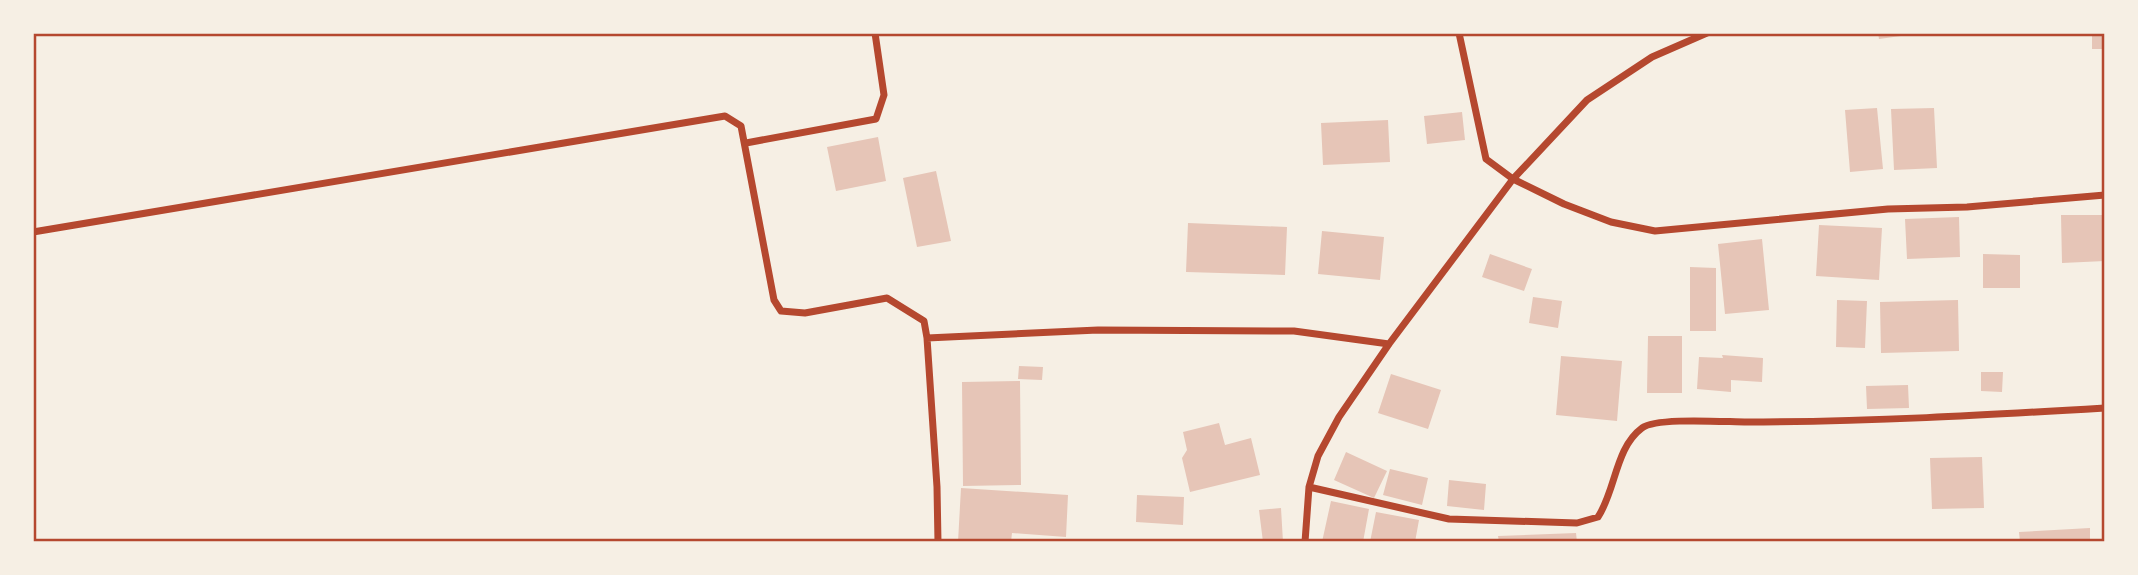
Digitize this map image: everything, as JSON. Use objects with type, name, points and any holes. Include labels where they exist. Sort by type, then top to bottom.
[{"type":"street","points":[[746,143],[876,119],[884,95],[875,33]]},
{"type":"street","points":[[1459,33],[1486,159],[1513,179],[1564,204],[1611,222],[1655,231],[1888,209],[1967,207],[2105,195]]},
{"type":"street","points":[[1305,542],[1309,487],[1318,456],[1339,417],[1389,344],[1513,179],[1587,100],[1652,57],[1707,33]]},
{"type":"street","points":[[33,232],[725,116],[741,126],[746,143],[774,300],[782,311],[805,313],[887,298],[924,321],[937,487],[938,542]]},
{"type":"street","points":[[927,338],[1098,330],[1294,331],[1389,344]]},
{"type":"street","points":[[1309,487],[1449,519],[1577,523],[1598,517],[1607,504],[1628,441],[1644,425],[1675,421],[1841,422],[2105,408]]},
{"type":"building","points":[[1878,33],[1908,33],[1908,35],[1879,39]]},
{"type":"building","points":[[2092,33],[2105,33],[2105,49],[2092,49]]},
{"type":"building","points":[[1877,108],[1883,169],[1850,172],[1845,110]]},
{"type":"building","points":[[1934,108],[1937,168],[1894,170],[1891,109]]},
{"type":"building","points":[[1462,112],[1465,140],[1427,144],[1424,116]]},
{"type":"building","points":[[1388,120],[1390,162],[1323,165],[1321,123]]},
{"type":"building","points":[[878,137],[886,181],[836,191],[827,147]]},
{"type":"building","points":[[936,171],[951,241],[917,247],[903,178]]},
{"type":"building","points":[[2061,215],[2105,215],[2105,261],[2062,263]]},
{"type":"building","points":[[1959,217],[1960,257],[1907,259],[1905,219]]},
{"type":"building","points":[[1188,223],[1287,227],[1285,275],[1186,272]]},
{"type":"building","points":[[1819,225],[1882,228],[1879,280],[1816,276]]},
{"type":"building","points":[[1322,231],[1384,237],[1380,280],[1318,274]]},
{"type":"building","points":[[1762,239],[1769,310],[1725,314],[1718,244]]},
{"type":"building","points":[[1490,254],[1532,269],[1524,291],[1482,277]]},
{"type":"building","points":[[1983,254],[2020,255],[2020,288],[1983,288]]},
{"type":"building","points":[[1690,267],[1716,268],[1716,331],[1690,331]]},
{"type":"building","points":[[1533,297],[1562,301],[1558,328],[1529,323]]},
{"type":"building","points":[[1837,300],[1867,301],[1865,348],[1836,347]]},
{"type":"building","points":[[1958,300],[1959,351],[1881,353],[1880,302]]},
{"type":"building","points":[[1648,336],[1682,336],[1682,393],[1647,393]]},
{"type":"building","points":[[1722,355],[1763,358],[1762,382],[1731,380],[1731,392],[1697,389],[1699,357],[1723,358]]},
{"type":"building","points":[[1561,356],[1622,361],[1617,421],[1556,415]]},
{"type":"building","points":[[1019,366],[1043,367],[1042,380],[1018,379]]},
{"type":"building","points":[[1981,372],[2003,372],[2002,392],[1981,391]]},
{"type":"building","points":[[1391,374],[1441,390],[1428,429],[1378,413]]},
{"type":"building","points":[[1020,381],[1021,485],[963,486],[962,382]]},
{"type":"building","points":[[1908,385],[1909,408],[1867,409],[1866,386]]},
{"type":"building","points":[[1219,423],[1225,445],[1251,438],[1260,475],[1190,492],[1182,458],[1187,450],[1183,432]]},
{"type":"building","points":[[1346,452],[1387,471],[1374,498],[1334,480]]},
{"type":"building","points":[[1982,457],[1984,508],[1932,509],[1930,458]]},
{"type":"building","points":[[1390,469],[1428,478],[1422,505],[1383,495]]},
{"type":"building","points":[[1449,480],[1486,484],[1484,510],[1447,506]]},
{"type":"building","points":[[961,488],[1068,495],[1066,537],[1012,533],[1011,542],[958,542]]},
{"type":"building","points":[[1137,495],[1184,497],[1183,525],[1136,522]]},
{"type":"building","points":[[1331,501],[1369,509],[1363,542],[1322,542]]},
{"type":"building","points":[[1281,508],[1283,542],[1263,542],[1259,510]]},
{"type":"building","points":[[1376,512],[1419,520],[1415,542],[1370,542]]},
{"type":"building","points":[[2090,528],[2090,542],[2020,542],[2019,532]]},
{"type":"building","points":[[1576,533],[1577,542],[1499,542],[1498,536]]}]
